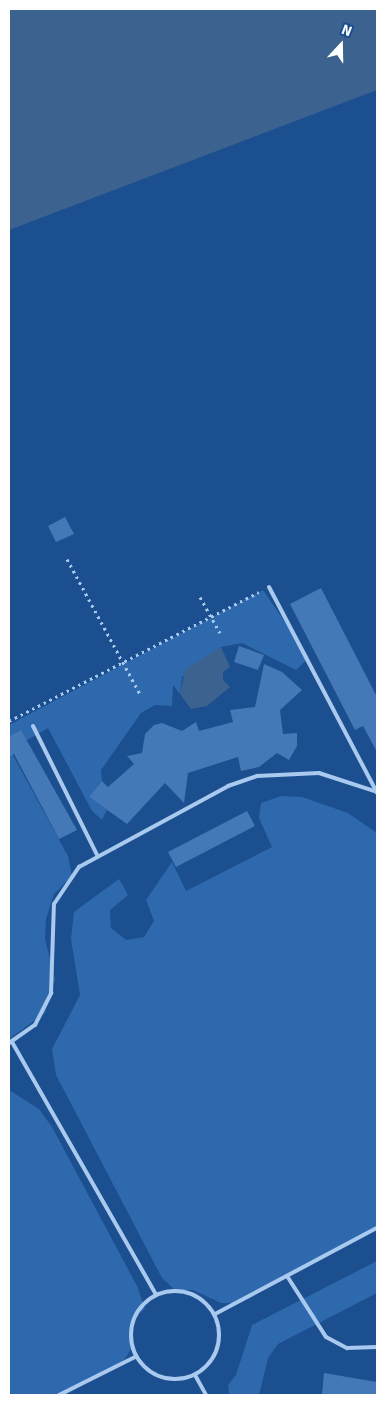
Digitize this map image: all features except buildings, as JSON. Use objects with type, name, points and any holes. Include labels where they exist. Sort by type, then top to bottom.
[{"type":"lane","points":[[269,587],[377,793]]},
{"type":"lane","points":[[32,726],[98,855]]},
{"type":"lane","points":[[156,1294],[10,1043],[34,1025],[51,993],[54,904],[63,884],[98,855],[228,786],[257,776],[319,773],[377,793]]},
{"type":"lane","points":[[214,1314],[377,1228]]},
{"type":"lane","points":[[287,1276],[326,1337],[347,1348],[377,1347]]},
{"type":"lane","points":[[182,1291],[206,1303],[214,1314],[219,1342],[215,1355],[195,1375],[162,1377],[135,1357],[130,1328],[143,1302],[156,1294],[182,1291]]},
{"type":"lane","points":[[59,1395],[135,1357]]},
{"type":"lane","points":[[195,1375],[206,1395]]},
{"type":"path","points":[[67,559],[141,696]]},
{"type":"path","points":[[9,721],[210,615],[269,587]]},
{"type":"path","points":[[200,597],[220,633]]},
{"type":"shaded area","points":[[9,9],[377,9],[377,90],[9,230]]},
{"type":"shaded area","points":[[263,590],[309,657],[296,670],[242,643],[221,647],[182,677],[180,694],[173,685],[172,706],[155,705],[141,713],[101,770],[102,781],[89,797],[107,810],[102,820],[92,811],[48,728],[10,750],[68,856],[72,876],[54,894],[46,919],[45,939],[55,979],[45,1013],[9,1039],[9,725]]},
{"type":"shaded area","points":[[221,647],[230,667],[223,672],[223,680],[230,687],[207,706],[191,709],[180,694],[185,670]]},
{"type":"shaded area","points":[[281,796],[302,797],[348,813],[377,833],[377,1227],[237,1303],[221,1303],[193,1290],[175,1290],[162,1278],[56,1075],[52,1049],[80,995],[71,939],[74,912],[119,879],[128,895],[110,910],[111,928],[126,940],[144,937],[154,921],[146,900],[172,862],[186,891],[272,847],[259,818],[261,803]]},
{"type":"shaded area","points":[[9,1090],[39,1109],[52,1127],[137,1286],[145,1309],[135,1317],[130,1351],[124,1360],[66,1395],[9,1395]]},
{"type":"shaded area","points":[[377,1261],[377,1293],[278,1344],[268,1358],[259,1395],[229,1395],[228,1385],[236,1375],[252,1325]]}]
